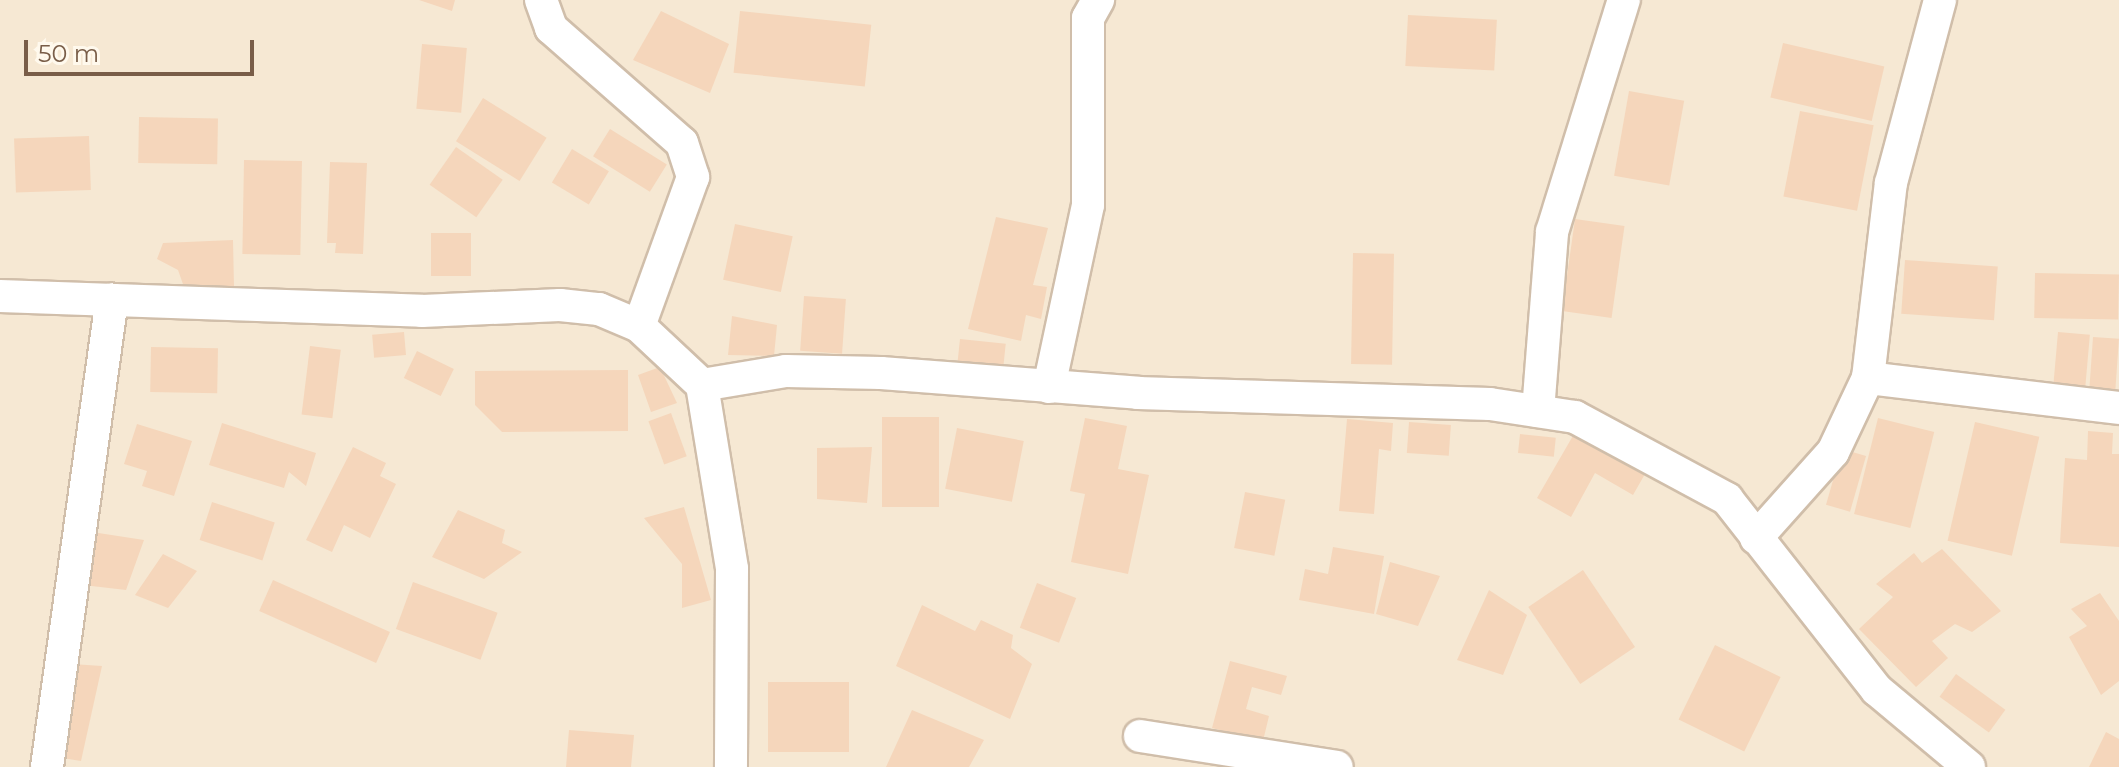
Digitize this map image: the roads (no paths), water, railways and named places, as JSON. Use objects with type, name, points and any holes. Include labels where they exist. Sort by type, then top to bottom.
[{"type":"street","points":[[541,0],[551,28],[682,143],[693,177],[639,326]]},
{"type":"street","points":[[1049,387],[1088,205],[1088,18],[1098,0]]},
{"type":"street","points":[[1538,411],[1552,232],[1624,0]]},
{"type":"street","points":[[1756,538],[1833,452],[1868,378],[1891,183],[1940,0]]},
{"type":"street","points":[[0,296],[422,311],[560,305],[599,309],[639,326],[702,385],[732,569],[731,767]]},
{"type":"street","points":[[47,767],[112,299]]},
{"type":"street","points":[[702,385],[786,371],[1538,411],[1575,417],[1727,499],[1877,690],[1969,767]]},
{"type":"street","points":[[1868,378],[2119,408]]},
{"type":"street","points":[[1140,736],[1337,767]]}]
